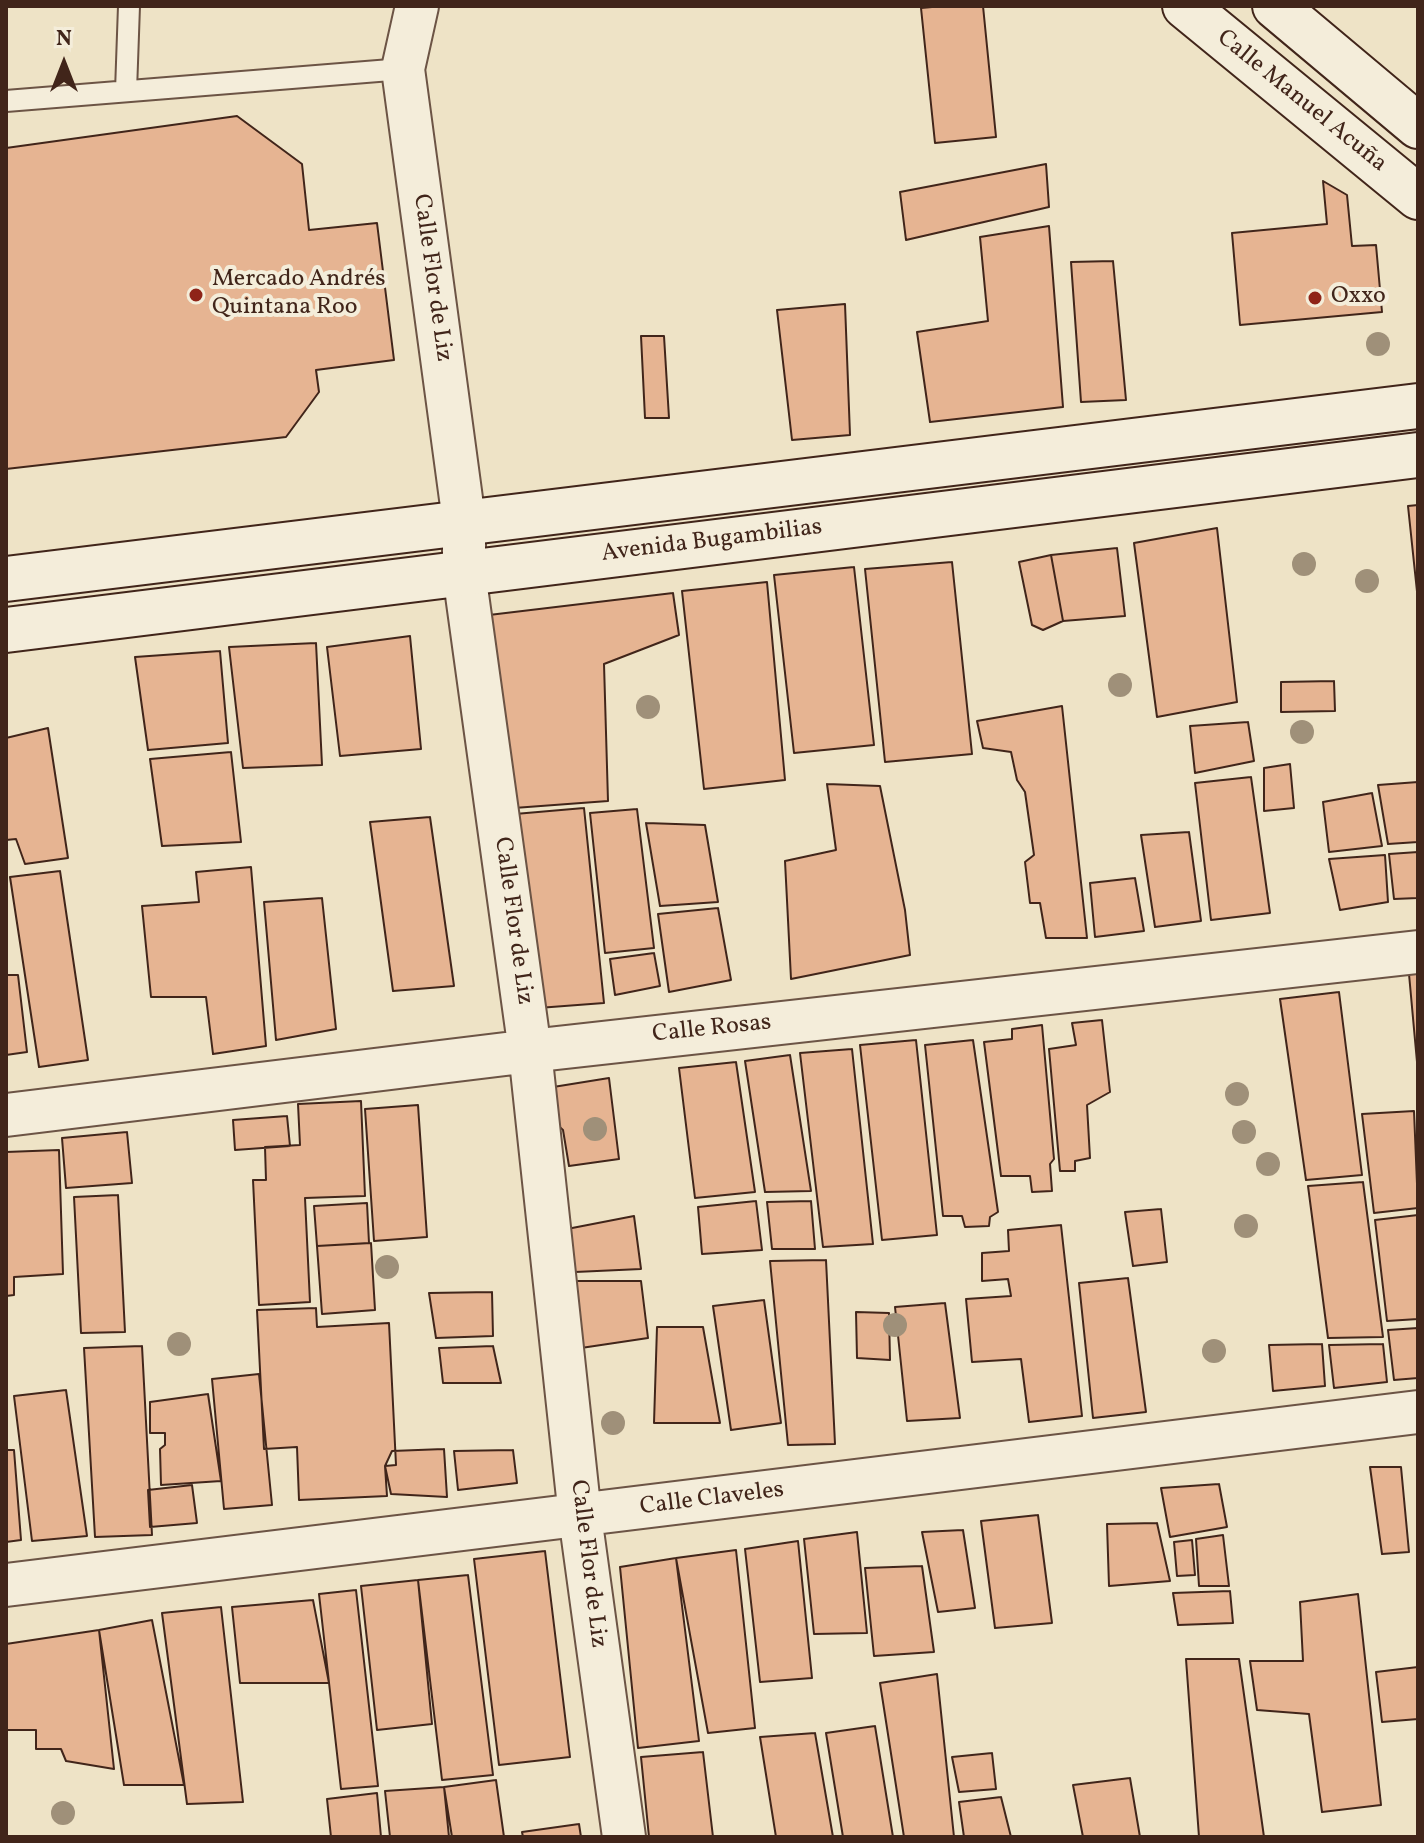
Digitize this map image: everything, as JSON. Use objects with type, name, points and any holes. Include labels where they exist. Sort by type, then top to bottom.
[{"type":"main road","name":"Calle Manuel Acuña","points":[[1185,6],[1418,197]]},
{"type":"main road","points":[[1275,6],[1418,126]]},
{"type":"main road","name":"Avenida Bugambilias","points":[[6,579],[1418,406]]},
{"type":"main road","name":"Avenida Bugambilias","points":[[6,630],[1418,455]]},
{"type":"street","name":"Calle Flor de Liz","points":[[417,6],[403,69],[464,521],[464,573],[530,1051],[580,1516],[624,1837]]},
{"type":"street","name":"Calle Rosas","points":[[6,1115],[530,1051],[1418,952]]},
{"type":"street","name":"Calle Claveles","points":[[6,1585],[1418,1412]]},
{"type":"lane","points":[[126,91],[129,6]]},
{"type":"lane","points":[[6,101],[403,69]]},
{"type":"building","points":[[983,6],[996,137],[935,143],[921,8]]},
{"type":"building","name":"Mercado Andrés Quintana Roo","points":[[237,116],[302,164],[309,230],[377,223],[394,360],[316,370],[319,392],[286,437],[6,469],[6,148]]},
{"type":"building","points":[[1046,164],[1049,207],[906,240],[900,192]]},
{"type":"building","points":[[1323,181],[1347,195],[1352,246],[1376,245],[1382,312],[1240,325],[1232,233],[1327,224]]},
{"type":"building","points":[[1049,226],[1063,407],[930,422],[917,332],[988,321],[980,237]]},
{"type":"building","points":[[1113,261],[1126,400],[1081,402],[1071,262]]},
{"type":"building","points":[[845,304],[850,435],[792,440],[777,310]]},
{"type":"building","points":[[641,336],[664,336],[669,418],[645,418]]},
{"type":"building","points":[[1418,505],[1418,601],[1408,506]]},
{"type":"building","points":[[1217,528],[1237,702],[1157,717],[1134,543]]},
{"type":"building","points":[[1117,548],[1125,616],[1063,621],[1051,555]]},
{"type":"building","points":[[1051,555],[1063,621],[1043,630],[1032,625],[1019,562]]},
{"type":"building","points":[[952,562],[972,754],[885,762],[865,569]]},
{"type":"building","points":[[854,567],[874,745],[794,753],[774,575]]},
{"type":"building","points":[[767,582],[785,780],[704,789],[682,591]]},
{"type":"building","points":[[673,593],[679,635],[604,664],[608,801],[514,808],[489,615]]},
{"type":"building","points":[[410,636],[421,749],[340,756],[327,647]]},
{"type":"building","points":[[316,643],[322,765],[243,768],[229,647]]},
{"type":"building","points":[[220,651],[228,743],[148,750],[135,657]]},
{"type":"building","points":[[1334,681],[1335,711],[1281,712],[1281,682]]},
{"type":"building","points":[[1062,706],[1087,938],[1046,938],[1040,903],[1030,903],[1025,862],[1034,855],[1025,792],[1017,780],[1011,752],[983,748],[977,721]]},
{"type":"building","points":[[1248,722],[1254,761],[1195,773],[1190,726]]},
{"type":"building","points":[[48,728],[68,858],[25,864],[16,839],[6,840],[6,738]]},
{"type":"building","points":[[231,752],[241,842],[162,846],[150,759]]},
{"type":"building","points":[[1290,764],[1294,808],[1264,811],[1264,768]]},
{"type":"building","points":[[1251,777],[1270,913],[1211,920],[1195,783]]},
{"type":"building","points":[[1418,782],[1418,842],[1388,844],[1378,785]]},
{"type":"building","points":[[827,784],[880,786],[905,910],[910,955],[791,979],[785,861],[836,850]]},
{"type":"building","points":[[1372,793],[1382,846],[1329,852],[1323,802]]},
{"type":"building","points":[[584,808],[604,1003],[538,1008],[515,814]]},
{"type":"building","points":[[637,809],[654,948],[605,953],[590,813]]},
{"type":"building","points":[[430,817],[454,986],[393,991],[370,822]]},
{"type":"building","points":[[646,823],[705,825],[718,902],[660,906]]},
{"type":"building","points":[[1189,832],[1201,921],[1155,927],[1141,835]]},
{"type":"building","points":[[1418,852],[1418,898],[1394,899],[1389,854]]},
{"type":"building","points":[[1385,855],[1388,902],[1340,910],[1329,859]]},
{"type":"building","points":[[251,867],[266,1046],[213,1054],[206,997],[151,997],[142,906],[199,902],[196,872]]},
{"type":"building","points":[[60,871],[88,1060],[39,1067],[10,877]]},
{"type":"building","points":[[1135,878],[1144,931],[1095,937],[1090,883]]},
{"type":"building","points":[[322,898],[336,1029],[276,1040],[264,902]]},
{"type":"building","points":[[718,908],[731,980],[669,992],[658,914]]},
{"type":"building","points":[[654,953],[660,986],[615,995],[610,959]]},
{"type":"building","points":[[1418,962],[1418,1073],[1408,963]]},
{"type":"building","points":[[6,975],[18,975],[27,1052],[6,1055]]},
{"type":"building","points":[[1339,992],[1362,1175],[1306,1180],[1280,999]]},
{"type":"building","points":[[1102,1020],[1110,1092],[1087,1105],[1090,1158],[1075,1161],[1075,1171],[1060,1171],[1049,1049],[1076,1045],[1072,1023]]},
{"type":"building","points":[[1042,1025],[1054,1159],[1050,1164],[1052,1191],[1032,1192],[1030,1176],[1001,1176],[984,1042],[1012,1039],[1012,1029]]},
{"type":"building","points":[[916,1040],[937,1235],[882,1240],[860,1045]]},
{"type":"building","points":[[973,1040],[998,1212],[990,1217],[989,1226],[965,1227],[962,1216],[943,1216],[925,1045]]},
{"type":"building","points":[[852,1049],[873,1244],[823,1247],[800,1053]]},
{"type":"building","points":[[790,1055],[811,1191],[765,1192],[745,1061]]},
{"type":"building","points":[[736,1062],[755,1192],[695,1198],[679,1068]]},
{"type":"building","points":[[609,1078],[619,1159],[569,1166],[563,1130],[553,1121],[547,1088]]},
{"type":"building","points":[[361,1101],[365,1196],[305,1198],[310,1302],[259,1305],[253,1180],[266,1180],[265,1147],[300,1145],[298,1104]]},
{"type":"building","points":[[418,1105],[427,1237],[374,1241],[365,1109]]},
{"type":"building","points":[[1414,1111],[1418,1208],[1374,1213],[1362,1114]]},
{"type":"building","points":[[287,1116],[290,1146],[235,1150],[233,1120]]},
{"type":"building","points":[[127,1132],[132,1183],[66,1188],[62,1138]]},
{"type":"building","points":[[59,1150],[63,1274],[14,1277],[14,1295],[6,1296],[6,1152]]},
{"type":"building","points":[[1363,1182],[1383,1337],[1328,1338],[1308,1186]]},
{"type":"building","points":[[118,1195],[125,1332],[81,1333],[74,1197]]},
{"type":"building","points":[[756,1201],[762,1250],[702,1254],[698,1207]]},
{"type":"building","points":[[811,1201],[815,1249],[772,1249],[767,1202]]},
{"type":"building","points":[[367,1203],[369,1243],[317,1246],[314,1206]]},
{"type":"building","points":[[1161,1209],[1167,1262],[1133,1266],[1125,1212]]},
{"type":"building","points":[[1418,1215],[1418,1319],[1387,1321],[1375,1220]]},
{"type":"building","points":[[634,1216],[641,1269],[575,1272],[567,1229]]},
{"type":"building","points":[[1061,1225],[1082,1416],[1029,1422],[1021,1359],[972,1362],[966,1299],[1011,1296],[1008,1279],[982,1281],[982,1253],[1009,1251],[1008,1230]]},
{"type":"building","points":[[371,1243],[375,1310],[322,1314],[317,1246]]},
{"type":"building","points":[[826,1260],[835,1444],[788,1445],[770,1261]]},
{"type":"building","points":[[1128,1278],[1146,1412],[1093,1418],[1079,1283]]},
{"type":"building","points":[[575,1281],[641,1281],[648,1338],[581,1348]]},
{"type":"building","points":[[492,1292],[493,1336],[436,1338],[429,1293]]},
{"type":"building","points":[[764,1300],[781,1423],[731,1430],[713,1306]]},
{"type":"building","points":[[945,1303],[960,1418],[907,1421],[895,1307]]},
{"type":"building","points":[[316,1308],[317,1327],[389,1323],[396,1465],[385,1466],[387,1496],[299,1500],[297,1447],[264,1449],[257,1310]]},
{"type":"building","points":[[856,1312],[889,1313],[890,1360],[857,1358]]},
{"type":"building","points":[[657,1327],[703,1327],[720,1423],[654,1423]]},
{"type":"building","points":[[1418,1328],[1418,1378],[1394,1380],[1388,1330]]},
{"type":"building","points":[[1322,1344],[1325,1386],[1273,1391],[1269,1345]]},
{"type":"building","points":[[1383,1344],[1387,1382],[1334,1388],[1329,1345]]},
{"type":"building","points":[[142,1346],[152,1535],[95,1537],[84,1348]]},
{"type":"building","points":[[493,1346],[501,1383],[443,1383],[439,1348]]},
{"type":"building","points":[[259,1374],[272,1505],[224,1509],[212,1379]]},
{"type":"building","points":[[66,1390],[87,1536],[32,1541],[14,1396]]},
{"type":"building","points":[[208,1394],[221,1481],[161,1485],[160,1449],[165,1445],[165,1433],[150,1433],[150,1402]]},
{"type":"building","points":[[444,1449],[447,1497],[391,1494],[385,1466],[392,1451]]},
{"type":"building","points":[[6,1450],[14,1450],[21,1540],[6,1542]]},
{"type":"building","points":[[513,1450],[517,1483],[458,1490],[454,1451]]},
{"type":"building","points":[[1370,1467],[1401,1467],[1409,1552],[1382,1554]]},
{"type":"building","points":[[1219,1484],[1227,1527],[1170,1537],[1161,1488]]},
{"type":"building","points":[[192,1485],[197,1523],[150,1527],[148,1490]]},
{"type":"building","points":[[1038,1515],[1052,1623],[995,1628],[981,1521]]},
{"type":"building","points":[[1157,1523],[1170,1581],[1109,1586],[1107,1524]]},
{"type":"building","points":[[963,1530],[975,1608],[938,1612],[922,1532]]},
{"type":"building","points":[[857,1532],[867,1633],[814,1634],[804,1539]]},
{"type":"building","points":[[1223,1535],[1229,1586],[1199,1586],[1196,1539]]},
{"type":"building","points":[[1192,1540],[1195,1575],[1177,1576],[1174,1542]]},
{"type":"building","points":[[798,1541],[812,1678],[760,1682],[745,1549]]},
{"type":"building","points":[[736,1550],[755,1728],[708,1733],[676,1558]]},
{"type":"building","points":[[545,1551],[570,1757],[499,1765],[474,1559]]},
{"type":"building","points":[[676,1558],[699,1741],[638,1748],[620,1567]]},
{"type":"building","points":[[922,1566],[934,1652],[874,1656],[865,1568]]},
{"type":"building","points":[[468,1575],[493,1775],[442,1780],[418,1580]]},
{"type":"building","points":[[418,1580],[432,1724],[377,1730],[361,1586]]},
{"type":"building","points":[[356,1590],[378,1786],[341,1789],[319,1594]]},
{"type":"building","points":[[1230,1591],[1233,1623],[1178,1625],[1173,1593]]},
{"type":"building","points":[[1358,1594],[1381,1805],[1322,1812],[1309,1714],[1257,1710],[1250,1661],[1303,1661],[1300,1602]]},
{"type":"building","points":[[313,1600],[329,1683],[240,1683],[232,1607]]},
{"type":"building","points":[[221,1607],[243,1802],[187,1804],[162,1613]]},
{"type":"building","points":[[152,1620],[184,1785],[124,1785],[99,1630]]},
{"type":"building","points":[[99,1630],[114,1769],[66,1761],[61,1749],[36,1749],[36,1730],[6,1730],[6,1644]]},
{"type":"building","points":[[1186,1659],[1239,1659],[1264,1837],[1199,1837]]},
{"type":"building","points":[[1418,1667],[1418,1719],[1382,1722],[1376,1672]]},
{"type":"building","points":[[937,1674],[954,1837],[904,1837],[880,1683]]},
{"type":"building","points":[[875,1726],[893,1837],[843,1837],[826,1733]]},
{"type":"building","points":[[815,1733],[833,1837],[776,1837],[760,1737]]},
{"type":"building","points":[[703,1752],[713,1837],[649,1837],[641,1757]]},
{"type":"building","points":[[992,1753],[996,1789],[959,1792],[952,1757]]},
{"type":"building","points":[[1130,1778],[1140,1837],[1083,1837],[1073,1785]]},
{"type":"building","points":[[496,1780],[504,1837],[452,1837],[444,1787]]},
{"type":"building","points":[[444,1787],[449,1837],[390,1837],[385,1791]]},
{"type":"building","points":[[377,1793],[381,1837],[331,1837],[327,1799]]},
{"type":"building","points":[[1001,1797],[1011,1837],[964,1837],[959,1802]]},
{"type":"building","points":[[579,1824],[581,1837],[523,1837],[522,1832]]},
{"type":"place","name":"Mercado Andrés Quintana Roo","points":[[196,295]]},
{"type":"place","name":"Oxxo","points":[[1315,298]]}]
